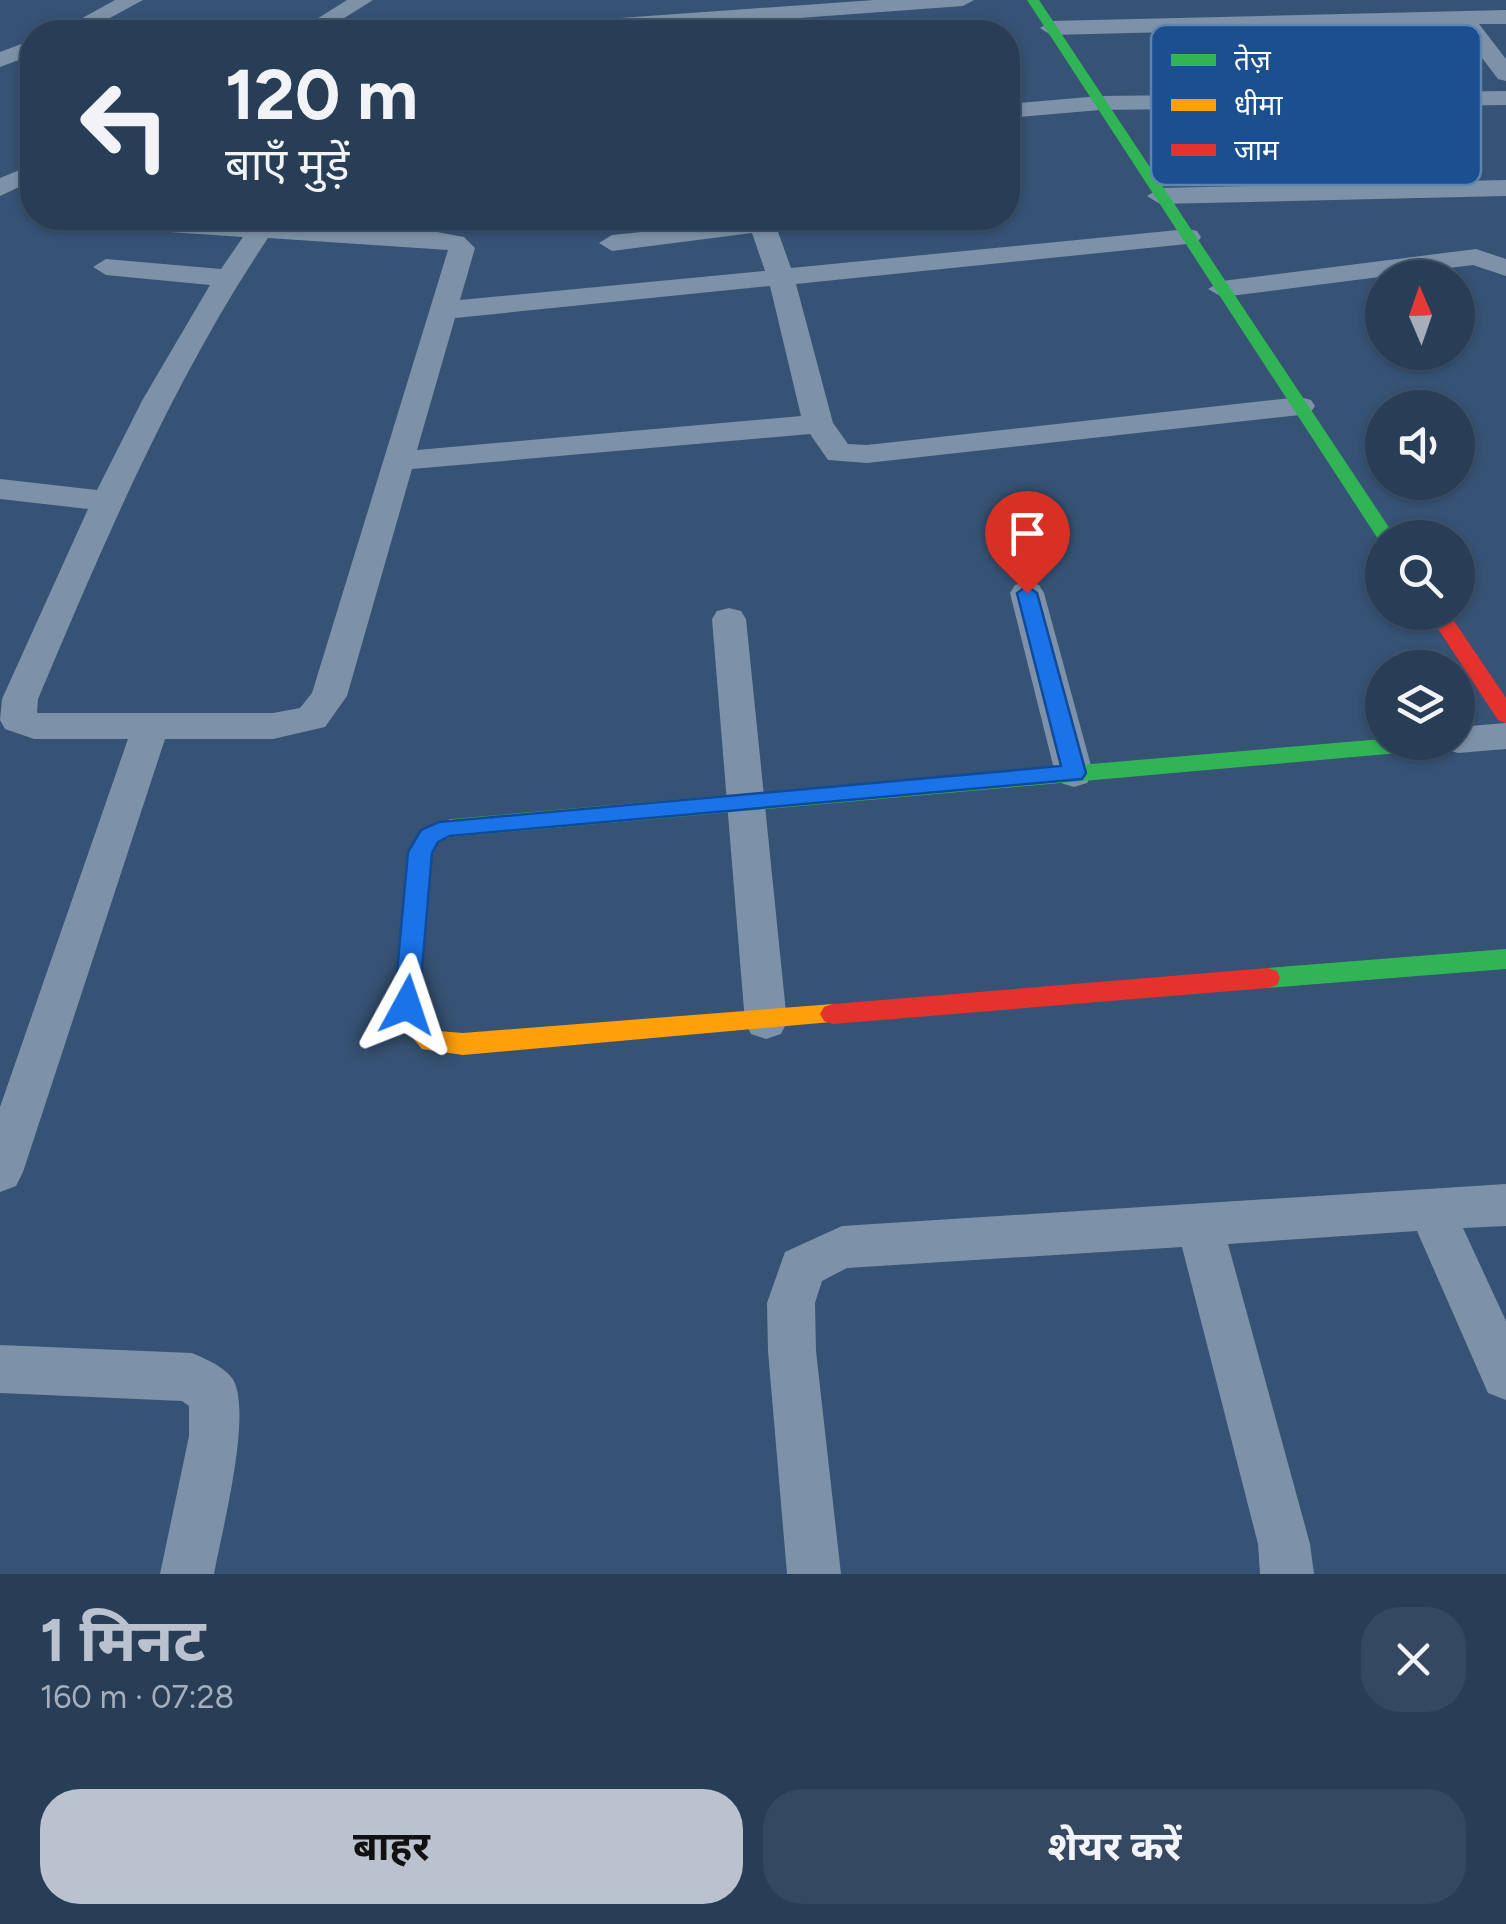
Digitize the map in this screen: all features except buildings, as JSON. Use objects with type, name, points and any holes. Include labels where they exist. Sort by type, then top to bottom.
[{"type":"street","points":[[92,20],[132,0]]},
{"type":"street","points":[[328,20],[362,0]]},
{"type":"street","points":[[758,20],[963,0]]},
{"type":"street","points":[[1033,0],[1151,182]]},
{"type":"street","points":[[534,20],[546,11]]},
{"type":"street","points":[[1174,25],[1506,17]]},
{"type":"street","points":[[1463,18],[1468,25]]},
{"type":"street","points":[[1050,28],[1151,26]]},
{"type":"street","points":[[1481,41],[1506,74]]},
{"type":"street","points":[[1481,98],[1506,98]]},
{"type":"street","points":[[1020,110],[1151,103]]},
{"type":"street","points":[[1153,185],[1376,520]]},
{"type":"street","points":[[1160,196],[1506,188]]},
{"type":"street","points":[[261,230],[455,242],[462,248],[447,310],[329,696],[312,718],[273,726],[34,726],[18,720],[20,700],[106,500],[226,278],[261,230]]},
{"type":"street","points":[[612,242],[697,230]]},
{"type":"street","points":[[764,230],[781,277],[818,424],[839,453],[867,454],[1300,406]]},
{"type":"street","points":[[447,310],[1188,237]]},
{"type":"street","points":[[1222,290],[1456,258],[1476,257],[1506,268]]},
{"type":"street","points":[[106,267],[226,278]]},
{"type":"street","points":[[400,460],[818,424]]},
{"type":"street","points":[[0,489],[106,500]]},
{"type":"street","points":[[1027,593],[1074,773]]},
{"type":"street","points":[[729,618],[766,1022]]},
{"type":"street","points":[[1449,630],[1506,716]]},
{"type":"street","points":[[0,1172],[151,726]]},
{"type":"street","points":[[1475,739],[1506,736]]},
{"type":"street","points":[[1365,748],[447,828],[429,836],[420,852],[407,1005],[415,1024],[431,1041],[463,1044],[1506,959]]},
{"type":"street","points":[[814,1574],[792,1351],[791,1303],[802,1267],[842,1247],[1506,1205]]},
{"type":"street","points":[[1432,1212],[1506,1376]]},
{"type":"street","points":[[1198,1223],[1284,1544],[1286,1574]]},
{"type":"street","points":[[0,1369],[192,1377],[214,1396],[214,1436],[187,1574]]},
{"type":"traffic: fast","points":[[1033,0],[1151,179]]},
{"type":"traffic: fast","points":[[1155,185],[1375,520]]},
{"type":"traffic: fast","points":[[451,828],[1365,748]]},
{"type":"traffic: fast","points":[[1268,978],[1506,959]]},
{"type":"traffic: slow","points":[[451,828],[429,836],[420,853],[407,1005],[415,1023],[431,1041],[463,1044],[833,1014]]},
{"type":"traffic: jam","points":[[1449,630],[1506,715]]},
{"type":"traffic: jam","points":[[833,1014],[1268,978]]},
{"type":"route","points":[[407,1005],[420,852],[429,836],[447,828],[1074,773],[1027,593]]}]
